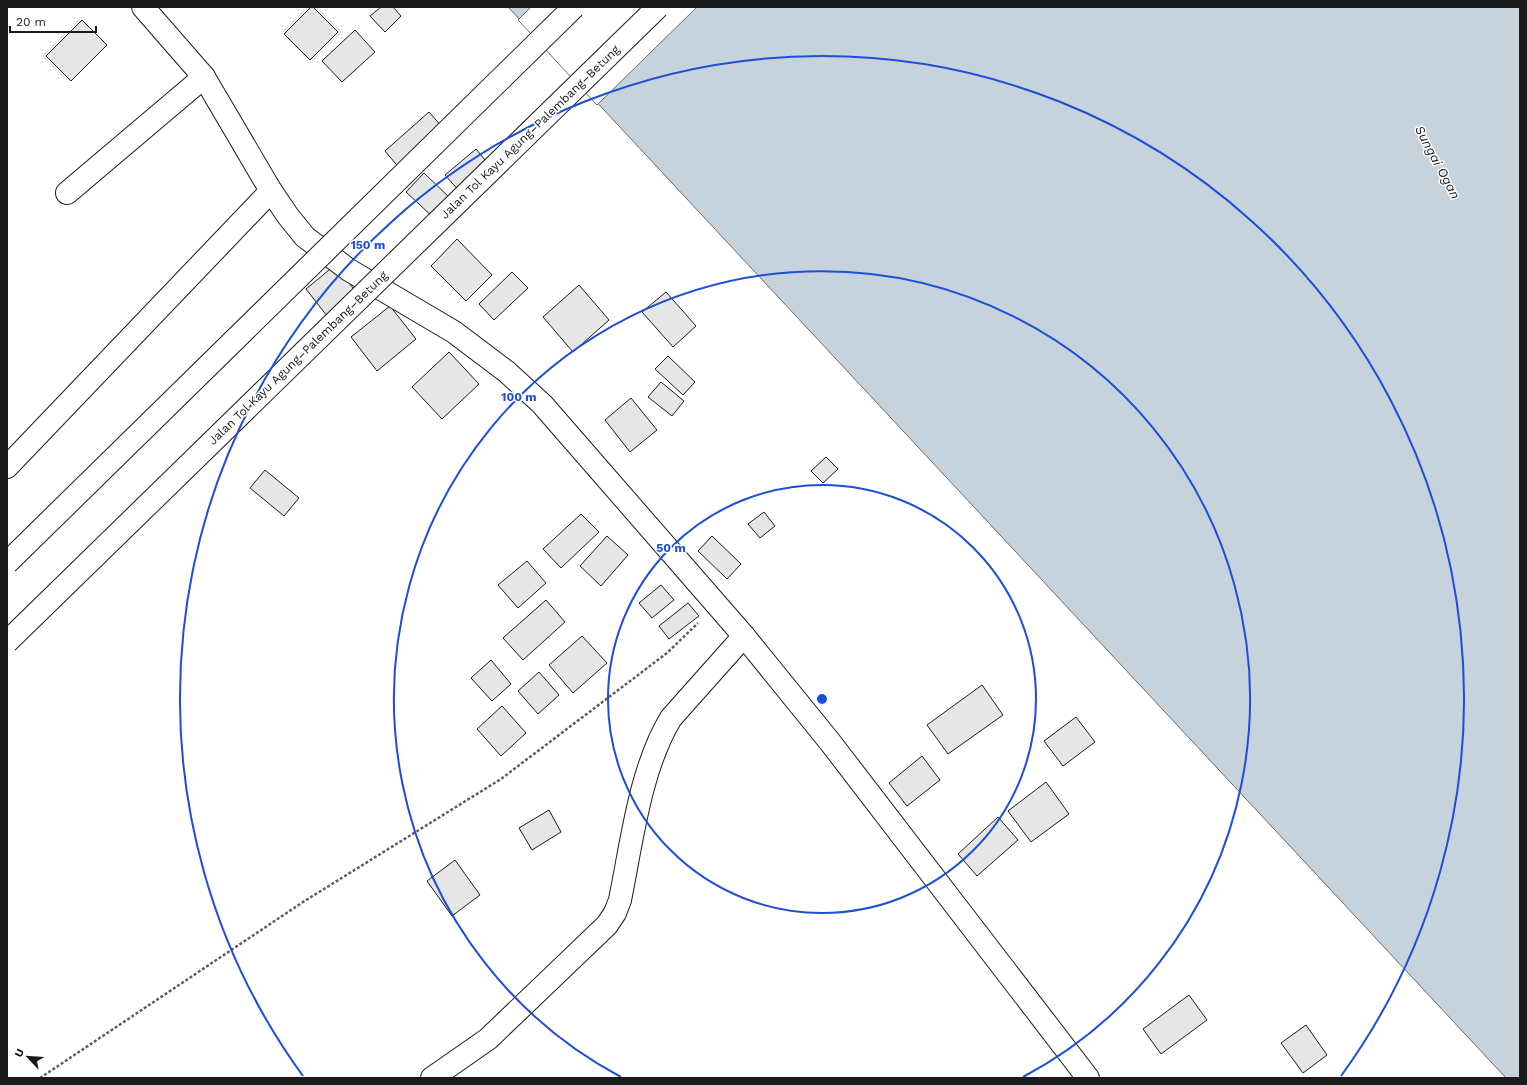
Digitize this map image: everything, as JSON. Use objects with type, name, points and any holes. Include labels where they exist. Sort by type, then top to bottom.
[{"type":"main road","points":[[143,7],[204,77],[271,191],[305,237],[349,270],[454,332],[507,372],[536,399],[717,604],[835,749],[1088,1078]]},
{"type":"main road","points":[[7,563],[574,7]]},
{"type":"main road","name":"Jalan Tol Kayu Agung–Palembang–Betung","points":[[7,642],[658,7]]},
{"type":"main road","points":[[67,193],[204,77]]},
{"type":"main road","points":[[7,467],[271,191]]},
{"type":"main road","points":[[432,1078],[488,1039],[607,925],[615,914],[620,900],[648,768],[661,733],[671,718],[744,636]]},
{"type":"path","points":[[40,1078],[303,902],[501,779],[667,653],[717,604]]},
{"type":"water","name":"Sungai Ogan","points":[[508,7],[1520,7],[1520,1078],[1506,1078]]},
{"type":"pier","points":[[531,7],[697,7],[597,105],[518,20]]},
{"type":"building","points":[[311,7],[313,7],[338,32],[310,60],[284,34]]},
{"type":"building","points":[[381,7],[393,7],[401,16],[385,32],[370,16]]},
{"type":"building","points":[[82,20],[107,45],[71,81],[46,56]]},
{"type":"building","points":[[355,30],[375,52],[342,82],[322,61]]},
{"type":"building","points":[[429,112],[451,137],[406,176],[385,151]]},
{"type":"building","points":[[476,149],[490,166],[460,192],[445,175]]},
{"type":"building","points":[[424,173],[451,199],[434,218],[406,192]]},
{"type":"building","points":[[457,239],[492,275],[466,301],[431,266]]},
{"type":"building","points":[[335,265],[357,293],[327,316],[306,289]]},
{"type":"building","points":[[512,272],[528,288],[494,320],[479,304]]},
{"type":"building","points":[[579,285],[609,320],[573,352],[543,317]]},
{"type":"building","points":[[666,292],[696,326],[673,347],[642,312]]},
{"type":"building","points":[[390,306],[416,339],[377,371],[351,337]]},
{"type":"building","points":[[449,352],[479,384],[442,419],[412,387]]},
{"type":"building","points":[[668,356],[695,382],[683,395],[655,369]]},
{"type":"building","points":[[661,382],[684,401],[672,416],[648,397]]},
{"type":"building","points":[[631,398],[657,430],[630,452],[605,420]]},
{"type":"building","points":[[826,457],[838,469],[823,483],[811,471]]},
{"type":"building","points":[[265,470],[299,498],[284,516],[250,488]]},
{"type":"building","points":[[764,512],[775,526],[760,538],[748,524]]},
{"type":"building","points":[[581,514],[599,532],[561,568],[543,549]]},
{"type":"building","points":[[607,536],[628,555],[601,586],[580,566]]},
{"type":"building","points":[[712,536],[741,564],[727,579],[698,551]]},
{"type":"building","points":[[527,561],[546,583],[518,608],[498,585]]},
{"type":"building","points":[[661,585],[674,600],[652,618],[639,603]]},
{"type":"building","points":[[546,600],[565,622],[523,660],[503,638]]},
{"type":"building","points":[[688,603],[699,616],[669,639],[659,626]]},
{"type":"building","points":[[582,636],[607,663],[573,693],[549,665]]},
{"type":"building","points":[[491,660],[511,684],[492,701],[471,678]]},
{"type":"building","points":[[539,672],[559,695],[538,714],[518,691]]},
{"type":"building","points":[[982,685],[1003,715],[948,754],[927,725]]},
{"type":"building","points":[[502,706],[526,733],[501,756],[477,729]]},
{"type":"building","points":[[1076,717],[1095,742],[1063,766],[1044,741]]},
{"type":"building","points":[[922,756],[940,780],[907,806],[889,783]]},
{"type":"building","points":[[1046,782],[1069,814],[1031,842],[1008,811]]},
{"type":"building","points":[[549,810],[561,832],[532,850],[519,828]]},
{"type":"building","points":[[998,817],[1018,840],[977,876],[958,854]]},
{"type":"building","points":[[455,860],[480,895],[452,916],[427,881]]},
{"type":"building","points":[[1189,995],[1207,1020],[1161,1054],[1143,1029]]},
{"type":"building","points":[[1306,1025],[1327,1055],[1303,1073],[1281,1043]]}]
